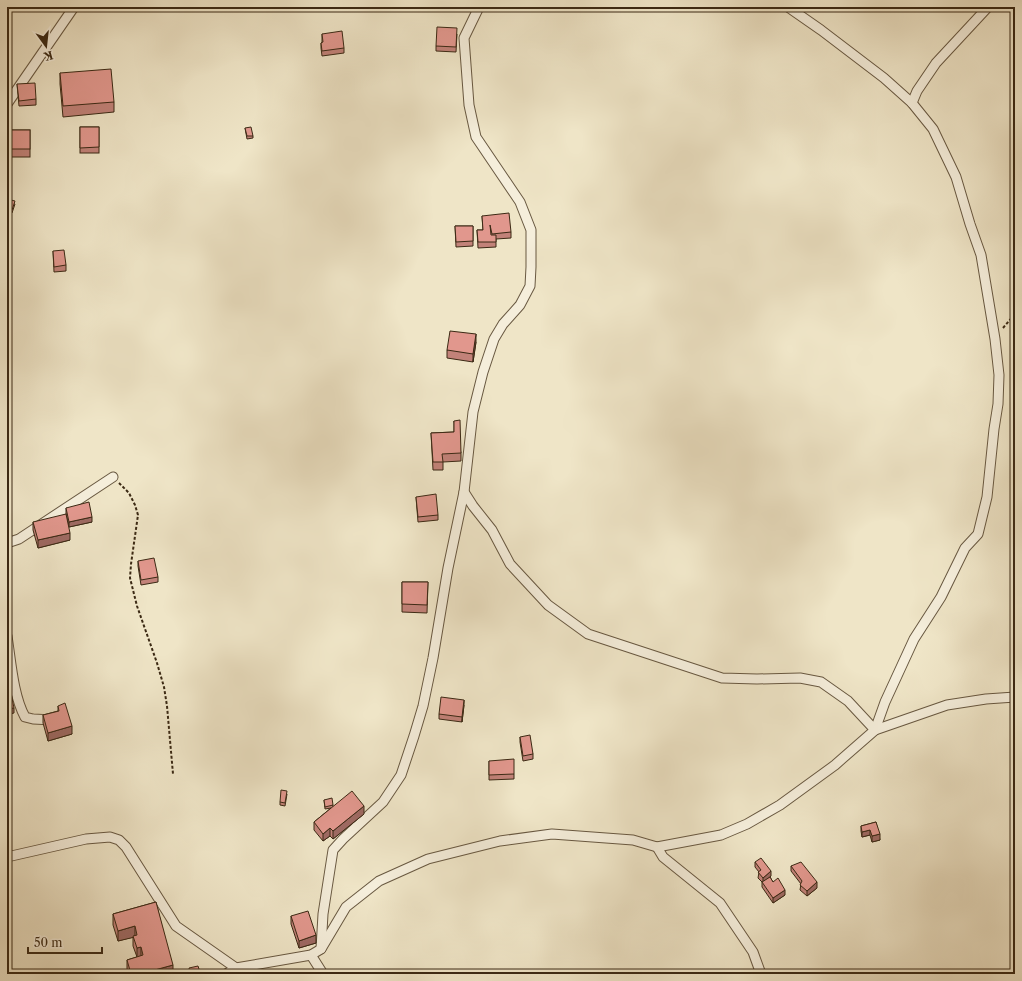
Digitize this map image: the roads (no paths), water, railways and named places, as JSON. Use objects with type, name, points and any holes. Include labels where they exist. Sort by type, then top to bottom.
[{"type":"street","points":[[7,104],[74,7]]},
{"type":"street","points":[[321,949],[323,914],[333,850],[383,802],[401,775],[414,736],[423,706],[448,568],[464,492],[474,412],[483,372],[494,339],[503,324],[520,305],[530,286],[531,230],[520,202],[476,137],[469,105],[464,38],[479,7]]},
{"type":"street","points":[[788,7],[884,78],[912,103],[933,129],[956,177],[981,255],[996,339],[999,375],[998,404],[987,497],[978,534],[966,548],[941,597],[914,639],[885,702],[875,730]]},
{"type":"street","points":[[912,103],[917,91],[936,63],[988,7]]},
{"type":"street","points":[[7,543],[19,539],[114,477]]},
{"type":"street","points":[[464,492],[492,530],[510,564],[548,605],[588,634],[722,678],[800,678],[821,682],[848,701],[875,730]]},
{"type":"street","points":[[7,636],[20,708],[25,717],[53,720]]},
{"type":"street","points":[[226,974],[236,968],[311,955],[321,949],[346,907],[379,881],[428,860],[500,841],[552,834],[633,840],[657,847],[721,835],[747,824],[780,805],[835,765],[875,730],[947,705],[986,699],[1015,697]]},
{"type":"street","points":[[7,857],[86,839],[110,837],[119,840],[126,846],[176,926],[236,968]]},
{"type":"street","points":[[657,847],[663,857],[720,904],[753,952],[761,974]]},
{"type":"street","points":[[311,955],[323,974]]}]
